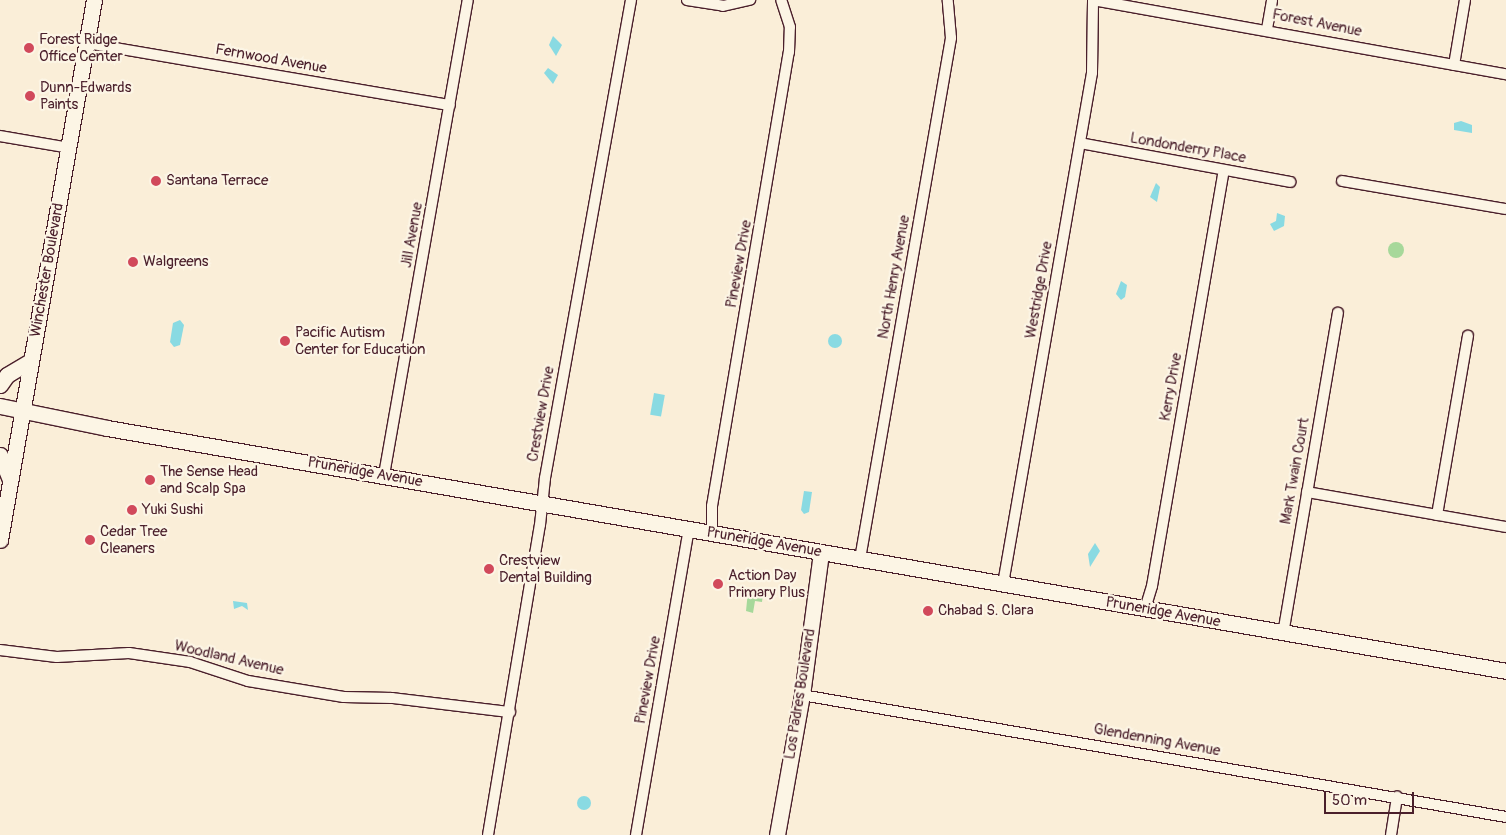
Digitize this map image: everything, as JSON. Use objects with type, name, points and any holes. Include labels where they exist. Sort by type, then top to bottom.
[{"type":"main road","name":"Winchester Boulevard","points":[[0,540],[30,361],[70,148],[94,0]]},
{"type":"main road","points":[[0,385],[7,375],[30,361]]},
{"type":"main road","name":"Pruneridge Avenue","points":[[0,406],[1283,634],[1506,671]]},
{"type":"main road","points":[[0,455],[10,480]]},
{"type":"main road","name":"Los Padres Boulevard","points":[[777,835],[802,695],[821,552]]},
{"type":"street","name":"Jill Avenue","points":[[384,475],[468,0]]},
{"type":"street","name":"Crestview Drive","points":[[488,835],[510,712],[542,503],[630,0]]},
{"type":"street","points":[[687,0],[723,6],[750,0]]},
{"type":"street","name":"Pineview Drive","points":[[712,533],[712,506],[790,52],[790,28],[781,0]]},
{"type":"street","name":"North Henry Avenue","points":[[860,559],[951,38],[948,0]]},
{"type":"street","name":"Forest Avenue","points":[[1093,0],[1267,29],[1506,74]]},
{"type":"street","name":"Westridge Drive","points":[[1003,584],[1092,73],[1093,0]]},
{"type":"street","points":[[1267,29],[1272,0]]},
{"type":"street","points":[[1454,65],[1465,0]]},
{"type":"street","name":"Fernwood Avenue","points":[[86,43],[450,105]]},
{"type":"street","points":[[0,136],[70,148]]},
{"type":"street","name":"Londonderry Place","points":[[1080,143],[1290,182]]},
{"type":"street","name":"Kerry Drive","points":[[1145,609],[1152,586],[1224,170]]},
{"type":"street","points":[[1342,181],[1506,208]]},
{"type":"street","name":"Mark Twain Court","points":[[1283,634],[1338,313]]},
{"type":"street","points":[[1437,515],[1468,336]]},
{"type":"street","points":[[1307,492],[1506,527]]},
{"type":"street","name":"Pineview Drive","points":[[636,835],[689,529]]},
{"type":"street","name":"Woodland Avenue","points":[[0,650],[57,657],[129,653],[190,662],[248,681],[344,697],[392,698],[510,712]]},
{"type":"street","name":"Glendenning Avenue","points":[[802,695],[1397,796],[1506,817]]},
{"type":"street","points":[[1391,835],[1397,796]]},
{"type":"green space","points":[[1396,242],[1404,250],[1396,258],[1388,250]]},
{"type":"green space","points":[[748,591],[763,593],[762,602],[755,601],[753,613],[746,611]]},
{"type":"water","points":[[553,36],[562,45],[556,56],[549,45]]},
{"type":"water","points":[[548,68],[558,75],[553,84],[544,73]]},
{"type":"water","points":[[1461,121],[1472,125],[1472,133],[1454,130],[1454,123]]},
{"type":"water","points":[[1156,183],[1160,187],[1157,202],[1150,197]]},
{"type":"water","points":[[1277,213],[1285,216],[1284,226],[1274,231],[1270,224],[1276,221]]},
{"type":"water","points":[[1121,281],[1127,285],[1125,297],[1121,300],[1116,294]]},
{"type":"water","points":[[180,320],[184,325],[180,345],[174,347],[170,342],[173,323]]},
{"type":"water","points":[[835,334],[840,336],[842,341],[840,346],[835,348],[830,346],[828,341],[830,336]]},
{"type":"water","points":[[654,393],[665,395],[661,417],[650,415]]},
{"type":"water","points":[[804,491],[812,492],[809,512],[804,514],[801,510]]},
{"type":"water","points":[[1095,543],[1100,551],[1090,567],[1088,554]]},
{"type":"water","points":[[233,601],[247,603],[248,610],[242,606],[234,609]]},
{"type":"water","points":[[584,796],[589,798],[591,803],[589,808],[584,810],[579,808],[577,803],[579,798]]},
{"type":"place","name":"Forest Ridge Office Center","points":[[29,48]]},
{"type":"place","name":"Dunn-Edwards Paints","points":[[30,96]]},
{"type":"place","name":"Santana Terrace","points":[[156,181]]},
{"type":"place","name":"Walgreens","points":[[133,262]]},
{"type":"place","name":"Pacific Autism Center for Education","points":[[285,341]]},
{"type":"place","name":"The Sense Head and Scalp Spa","points":[[150,480]]},
{"type":"place","name":"Yuki Sushi","points":[[132,510]]},
{"type":"place","name":"Cedar Tree Cleaners","points":[[90,540]]},
{"type":"place","name":"Crestview Dental Building","points":[[489,569]]},
{"type":"place","name":"Action Day Primary Plus","points":[[718,584]]},
{"type":"place","name":"Chabad S. Clara","points":[[928,611]]}]
